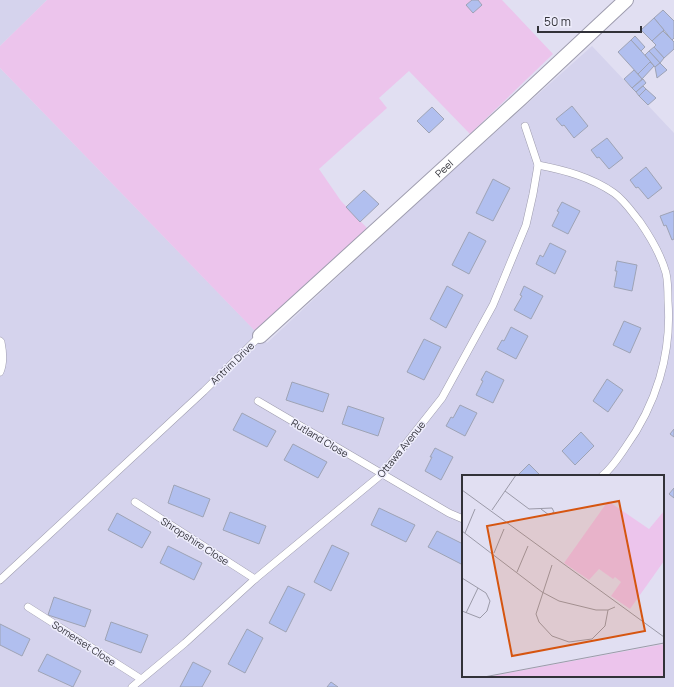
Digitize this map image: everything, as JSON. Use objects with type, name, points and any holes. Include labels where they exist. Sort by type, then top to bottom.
[{"type":"street","name":"Peel","points":[[260,336],[626,0]]},
{"type":"lane","name":"Ottawa Avenue","points":[[132,687],[185,643],[255,580],[382,474],[442,398],[493,305],[526,224],[534,194],[538,164],[525,126]]},
{"type":"lane","points":[[538,164],[588,178],[615,194],[633,213],[649,235],[666,274],[670,320],[667,347],[657,390],[638,430],[610,469],[603,475]]},
{"type":"lane","name":"Antrim Drive","points":[[0,580],[204,391],[260,336]]},
{"type":"lane","points":[[0,342],[3,354],[2,368],[0,372]]},
{"type":"lane","name":"Rutland Close","points":[[258,401],[449,513],[462,519]]},
{"type":"lane","name":"Shropshire Close","points":[[135,502],[255,580]]},
{"type":"lane","name":"Somerset Close","points":[[28,607],[141,679]]},
{"type":"shaded area","points":[[0,0],[47,0],[0,46]]},
{"type":"shaded area","points":[[47,0],[502,0],[553,54],[470,134],[409,71],[379,98],[387,108],[319,169],[341,201],[367,228],[260,336],[0,68],[0,46]]},
{"type":"shaded area","points":[[592,46],[674,133],[674,687],[0,687],[0,68],[267,343],[426,194]]},
{"type":"building","points":[[472,0],[478,0],[482,5],[473,13],[466,5]]},
{"type":"building","points":[[663,10],[674,21],[674,38],[672,40],[654,18]]},
{"type":"building","points":[[654,18],[664,30],[652,41],[641,30]]},
{"type":"building","points":[[663,31],[674,42],[674,49],[664,58],[654,47],[656,45],[652,41]]},
{"type":"building","points":[[635,36],[645,47],[641,51],[631,40]]},
{"type":"building","points":[[631,40],[651,62],[638,74],[618,52]]},
{"type":"building","points":[[654,47],[664,58],[660,63],[649,51]]},
{"type":"building","points":[[649,51],[660,63],[655,67],[645,55]]},
{"type":"building","points":[[650,62],[654,66],[642,79],[638,74]]},
{"type":"building","points":[[660,63],[667,70],[657,78],[655,67]]},
{"type":"building","points":[[634,70],[642,79],[632,88],[624,79]]},
{"type":"building","points":[[643,79],[646,83],[636,92],[632,88]]},
{"type":"building","points":[[643,86],[646,89],[639,96],[636,92]]},
{"type":"building","points":[[646,89],[656,98],[648,105],[639,96]]},
{"type":"building","points":[[572,106],[588,126],[574,138],[564,125],[562,126],[556,119]]},
{"type":"building","points":[[432,107],[444,119],[429,133],[417,121]]},
{"type":"building","points":[[607,138],[623,158],[609,169],[591,150]]},
{"type":"building","points":[[646,167],[662,188],[648,199],[630,180]]},
{"type":"building","points":[[493,179],[510,188],[493,221],[476,213]]},
{"type":"building","points":[[364,190],[379,204],[360,222],[346,207]]},
{"type":"building","points":[[562,202],[580,211],[568,234],[552,226]]},
{"type":"building","points":[[674,211],[674,239],[672,240],[666,225],[664,226],[660,216]]},
{"type":"building","points":[[469,232],[486,241],[469,274],[452,265]]},
{"type":"building","points":[[550,243],[566,251],[555,274],[536,264],[540,255],[543,257]]},
{"type":"building","points":[[617,261],[637,265],[632,291],[614,287]]},
{"type":"building","points":[[447,286],[463,295],[446,328],[430,319]]},
{"type":"building","points":[[524,286],[543,296],[531,319],[514,310],[522,296],[520,295]]},
{"type":"building","points":[[624,321],[641,328],[630,353],[613,345]]},
{"type":"building","points":[[511,327],[528,336],[516,359],[497,349],[502,340],[504,341]]},
{"type":"building","points":[[424,339],[441,347],[424,380],[407,372]]},
{"type":"building","points":[[486,371],[504,380],[493,403],[476,395]]},
{"type":"building","points":[[607,379],[623,390],[608,412],[593,401]]},
{"type":"building","points":[[292,382],[329,394],[323,412],[286,400]]},
{"type":"building","points":[[460,405],[477,413],[465,436],[446,426],[451,417],[453,418]]},
{"type":"building","points":[[348,406],[384,418],[378,436],[342,424]]},
{"type":"building","points":[[242,413],[276,431],[267,447],[233,430]]},
{"type":"building","points":[[674,429],[674,437],[670,434]]},
{"type":"building","points":[[581,432],[594,446],[575,465],[562,451]]},
{"type":"building","points":[[293,444],[327,462],[318,478],[284,460]]},
{"type":"building","points":[[435,448],[453,457],[441,480],[425,471]]},
{"type":"building","points":[[529,464],[540,475],[518,475]]},
{"type":"building","points":[[174,485],[210,499],[203,517],[168,503]]},
{"type":"building","points":[[674,488],[674,498],[669,494]]},
{"type":"building","points":[[379,508],[415,525],[406,542],[371,525]]},
{"type":"building","points":[[230,512],[266,526],[259,544],[223,530]]},
{"type":"building","points":[[117,513],[151,532],[142,548],[108,530]]},
{"type":"building","points":[[437,531],[462,544],[462,564],[428,547]]},
{"type":"building","points":[[332,545],[349,553],[331,591],[314,582]]},
{"type":"building","points":[[168,546],[202,563],[194,580],[160,563]]},
{"type":"building","points":[[288,586],[305,594],[286,632],[269,623]]},
{"type":"building","points":[[54,597],[91,610],[85,627],[48,615]]},
{"type":"building","points":[[111,622],[148,635],[141,653],[105,640]]},
{"type":"building","points":[[0,624],[30,639],[22,656],[0,645]]},
{"type":"building","points":[[247,629],[263,638],[245,673],[228,664]]},
{"type":"building","points":[[47,654],[81,671],[73,687],[38,671]]},
{"type":"building","points":[[193,662],[211,671],[202,687],[180,687]]},
{"type":"building","points":[[331,682],[338,687],[327,687]]}]
